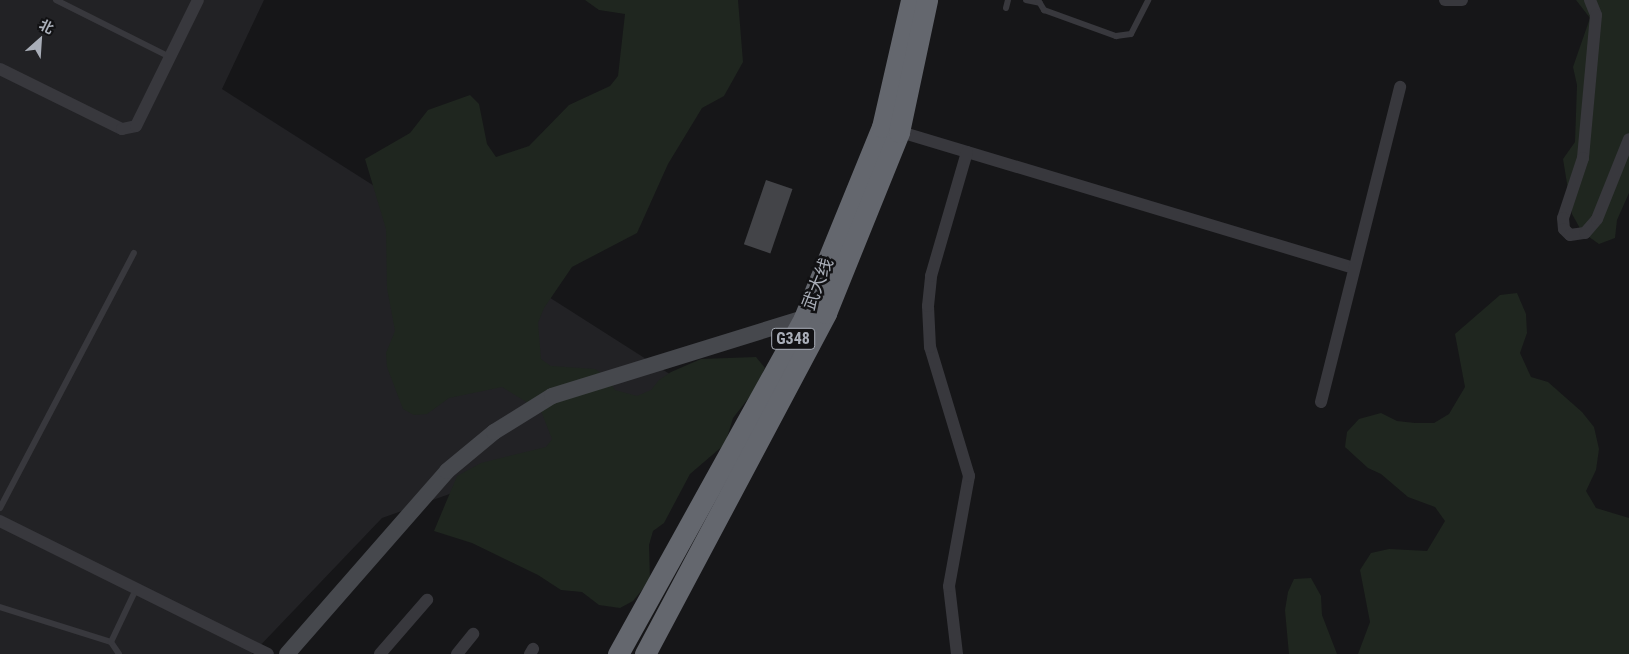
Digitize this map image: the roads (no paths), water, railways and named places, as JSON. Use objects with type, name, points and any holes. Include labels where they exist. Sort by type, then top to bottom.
[{"type":"highway","name":"武大线","points":[[618,654],[804,318],[891,129],[911,0]]},
{"type":"highway","name":"武大线","points":[[651,650],[826,313],[891,129],[927,0]]},
{"type":"street","points":[[0,68],[122,129],[136,126],[198,0]]},
{"type":"street","points":[[1445,0],[1462,0]]},
{"type":"street","points":[[1590,0],[1596,14],[1583,158],[1563,218],[1564,229],[1570,234],[1585,233],[1597,219],[1629,140]]},
{"type":"street","points":[[1321,402],[1400,87]]},
{"type":"street","points":[[891,129],[1354,268]]},
{"type":"street","points":[[957,654],[950,586],[969,476],[930,347],[928,306],[931,276],[968,152]]},
{"type":"street","points":[[287,654],[447,471],[494,432],[552,396],[804,318],[826,313]]},
{"type":"street","points":[[0,521],[268,654]]},
{"type":"street","points":[[380,654],[428,600]]},
{"type":"street","points":[[457,654],[473,634]]},
{"type":"lane","points":[[56,0],[170,57]]},
{"type":"lane","points":[[1006,8],[1008,0]]},
{"type":"lane","points":[[1026,0],[1039,2],[1044,10],[1116,36],[1131,34],[1148,0]]},
{"type":"lane","points":[[0,508],[134,253]]},
{"type":"lane","points":[[111,642],[136,589]]},
{"type":"lane","points":[[0,607],[111,642],[119,654]]}]
